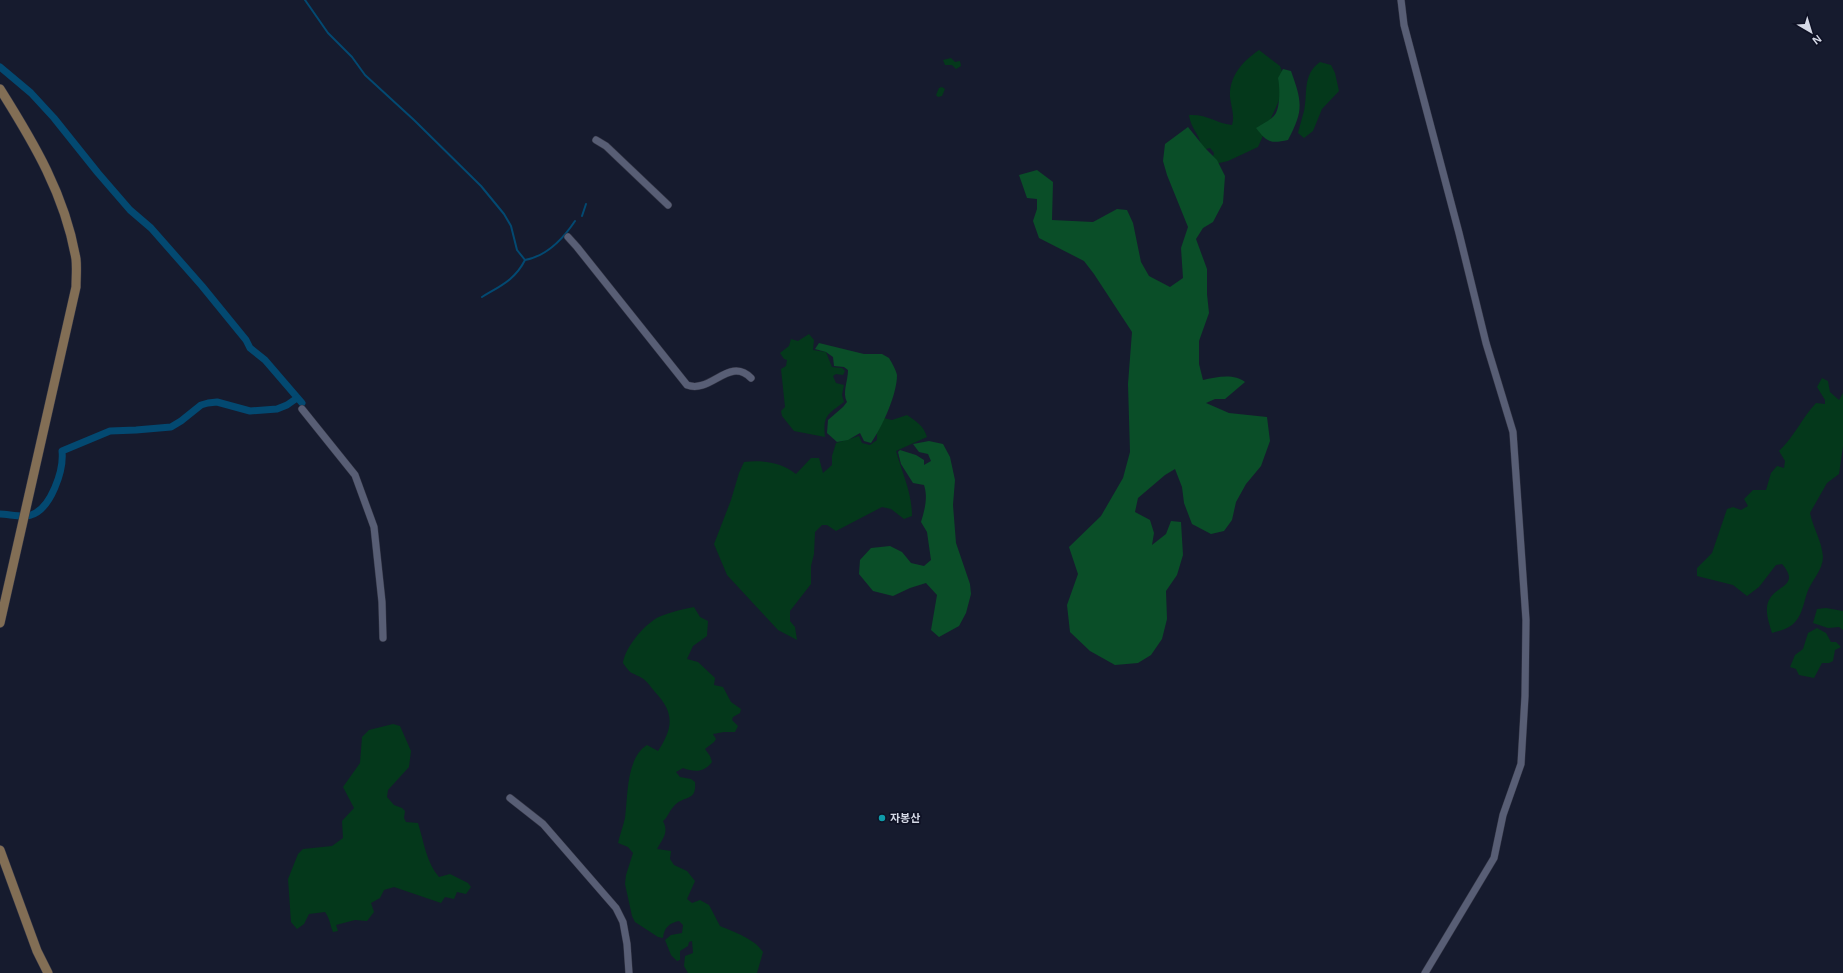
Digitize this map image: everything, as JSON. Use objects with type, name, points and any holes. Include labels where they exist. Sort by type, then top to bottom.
[{"type":"main road","points":[[0,89],[31,137],[50,175],[68,226],[76,260],[76,287],[0,623]]},
{"type":"main road","points":[[0,850],[37,951],[48,973]]},
{"type":"street","points":[[1401,0],[1404,25],[1459,233],[1486,343],[1513,432],[1526,620],[1525,696],[1521,764],[1503,815],[1494,858],[1425,973]]},
{"type":"street","points":[[596,140],[606,146],[668,205]]},
{"type":"street","points":[[568,237],[687,386],[694,388],[732,371],[740,370],[751,378]]},
{"type":"street","points":[[302,409],[355,475],[374,527],[382,602],[383,638]]},
{"type":"street","points":[[510,798],[542,824],[616,908],[623,922],[627,944],[629,973]]},
{"type":"green space","points":[[1259,50],[1280,66],[1283,74],[1282,94],[1258,147],[1228,161],[1215,164],[1212,160],[1214,153],[1210,148],[1202,150],[1189,115],[1206,117],[1232,125],[1233,114],[1230,89],[1232,82],[1243,64]]},
{"type":"green space","points":[[951,58],[955,62],[960,61],[961,66],[956,69],[952,65],[945,65],[943,60]]},
{"type":"green space","points":[[1320,62],[1331,65],[1335,73],[1339,91],[1322,109],[1313,131],[1304,138],[1298,133],[1304,111],[1308,78],[1314,67]]},
{"type":"green space","points":[[1283,69],[1291,71],[1300,106],[1297,121],[1288,140],[1273,142],[1266,139],[1256,128],[1269,120],[1276,113],[1279,96],[1278,78]]},
{"type":"green space","points":[[942,87],[945,89],[942,96],[938,97],[936,95],[939,88]]},
{"type":"green space","points":[[1188,127],[1217,160],[1225,176],[1223,203],[1213,222],[1203,228],[1196,239],[1207,269],[1209,313],[1199,341],[1199,364],[1203,380],[1219,377],[1236,377],[1245,382],[1225,399],[1215,399],[1206,403],[1229,413],[1267,417],[1270,441],[1261,466],[1246,484],[1236,502],[1232,520],[1224,531],[1211,534],[1192,524],[1184,503],[1182,487],[1175,469],[1165,475],[1138,498],[1135,512],[1150,520],[1154,533],[1152,545],[1166,534],[1171,521],[1181,522],[1183,555],[1177,575],[1166,591],[1167,619],[1162,639],[1151,655],[1138,663],[1115,665],[1090,651],[1070,632],[1067,605],[1078,574],[1069,547],[1101,516],[1123,478],[1130,452],[1128,384],[1132,332],[1084,261],[1039,238],[1033,221],[1037,209],[1037,199],[1027,198],[1019,175],[1037,170],[1053,182],[1052,220],[1093,222],[1117,209],[1127,210],[1133,223],[1141,262],[1149,276],[1170,287],[1183,278],[1181,248],[1188,227],[1167,175],[1163,161],[1165,144]]},
{"type":"green space","points":[[809,334],[814,340],[813,350],[826,352],[832,367],[842,368],[845,371],[843,375],[836,374],[833,376],[836,383],[844,385],[842,395],[844,402],[827,416],[825,424],[825,437],[794,431],[782,416],[781,411],[785,407],[781,369],[786,366],[787,360],[784,359],[780,353],[789,346],[791,339],[798,341]]},
{"type":"green space","points":[[819,343],[864,354],[882,354],[889,358],[893,364],[897,375],[892,401],[880,428],[871,443],[864,441],[860,433],[848,440],[837,442],[827,433],[828,420],[847,402],[845,391],[848,370],[844,367],[834,366],[833,357],[826,352],[815,349]]},
{"type":"green space","points":[[1822,378],[1828,381],[1830,392],[1839,400],[1843,393],[1843,446],[1839,474],[1827,483],[1810,513],[1821,545],[1823,557],[1819,571],[1807,593],[1798,618],[1789,627],[1772,633],[1767,608],[1769,600],[1772,595],[1785,585],[1789,577],[1782,564],[1776,565],[1759,587],[1747,596],[1733,585],[1697,576],[1697,568],[1712,553],[1727,509],[1733,507],[1741,510],[1748,506],[1744,499],[1753,490],[1766,490],[1771,473],[1777,466],[1784,468],[1785,461],[1779,451],[1789,440],[1816,403],[1825,404],[1825,400],[1817,387]]},
{"type":"green space","points":[[907,415],[922,427],[927,437],[896,451],[909,491],[912,516],[904,519],[891,509],[882,507],[836,531],[827,525],[822,525],[815,532],[814,554],[811,566],[811,584],[790,611],[790,621],[795,627],[797,640],[778,630],[727,575],[714,544],[744,462],[758,461],[778,464],[796,474],[811,458],[819,458],[823,473],[832,465],[832,456],[836,443],[859,436],[862,443],[870,445],[877,440],[877,423],[880,417],[892,420]]},
{"type":"green space","points":[[929,441],[943,444],[950,457],[955,480],[953,505],[956,543],[970,584],[971,594],[966,613],[959,626],[939,637],[931,630],[937,595],[926,583],[910,588],[893,596],[873,591],[859,574],[860,560],[871,548],[890,546],[902,552],[911,563],[924,566],[931,560],[927,532],[921,522],[926,503],[924,485],[913,483],[901,464],[898,452],[900,450],[916,455],[924,460],[924,465],[931,461],[928,454],[919,452],[913,444]]},
{"type":"green space","points":[[694,607],[700,617],[708,621],[707,636],[693,646],[687,659],[698,662],[715,678],[714,685],[723,687],[731,702],[741,709],[740,713],[733,717],[732,720],[738,726],[735,732],[713,734],[716,739],[705,749],[712,762],[709,766],[699,771],[683,768],[676,772],[680,777],[691,779],[695,782],[694,793],[674,806],[663,821],[665,825],[665,832],[657,849],[671,851],[670,859],[674,865],[687,871],[695,881],[687,899],[692,903],[700,900],[709,905],[720,926],[744,936],[759,947],[763,952],[757,973],[688,973],[684,966],[685,956],[693,953],[692,941],[689,942],[688,946],[680,951],[680,960],[677,961],[671,955],[665,940],[671,935],[682,933],[683,925],[679,921],[670,924],[666,928],[663,938],[658,937],[635,922],[632,916],[625,884],[626,875],[633,853],[628,847],[618,843],[625,818],[629,778],[635,759],[640,751],[647,745],[658,751],[667,735],[670,721],[666,707],[646,681],[630,672],[623,663],[628,650],[637,636],[655,619]]},
{"type":"green space","points":[[1826,608],[1843,611],[1843,630],[1839,627],[1828,628],[1813,623],[1817,609]]},
{"type":"green space","points":[[1817,628],[1826,633],[1831,642],[1836,642],[1841,647],[1835,650],[1833,661],[1829,663],[1822,663],[1814,678],[1799,675],[1796,669],[1790,667],[1795,655],[1803,649],[1808,633]]},
{"type":"green space","points":[[393,724],[400,726],[411,751],[409,767],[388,790],[387,797],[394,805],[405,811],[404,818],[406,822],[418,823],[428,858],[439,877],[450,874],[468,883],[471,887],[466,894],[457,892],[454,899],[445,897],[441,903],[394,887],[384,890],[380,898],[371,903],[374,912],[367,921],[355,920],[336,925],[338,931],[333,932],[325,912],[309,914],[304,924],[297,929],[291,922],[288,879],[298,854],[303,849],[332,846],[343,838],[342,821],[354,808],[343,787],[360,763],[362,737],[369,730]]},
{"type":"waterway","points":[[305,0],[328,33],[352,57],[365,75],[414,120],[481,186],[504,214],[511,226],[517,250],[525,260],[540,255],[554,246],[575,221]]},
{"type":"waterway","points":[[0,67],[31,93],[54,118],[130,210],[151,228],[202,286],[246,340],[250,348],[265,360],[302,403]]},
{"type":"waterway","points":[[582,216],[586,204]]},
{"type":"waterway","points":[[482,297],[512,278],[525,260]]},
{"type":"waterway","points":[[0,514],[28,516],[38,511],[45,505],[55,488],[61,468],[62,451],[110,431],[171,427],[201,405],[208,403],[217,402],[250,411],[277,409],[287,405],[297,398]]},
{"type":"place","name":"자봉산","points":[[882,818]]}]
